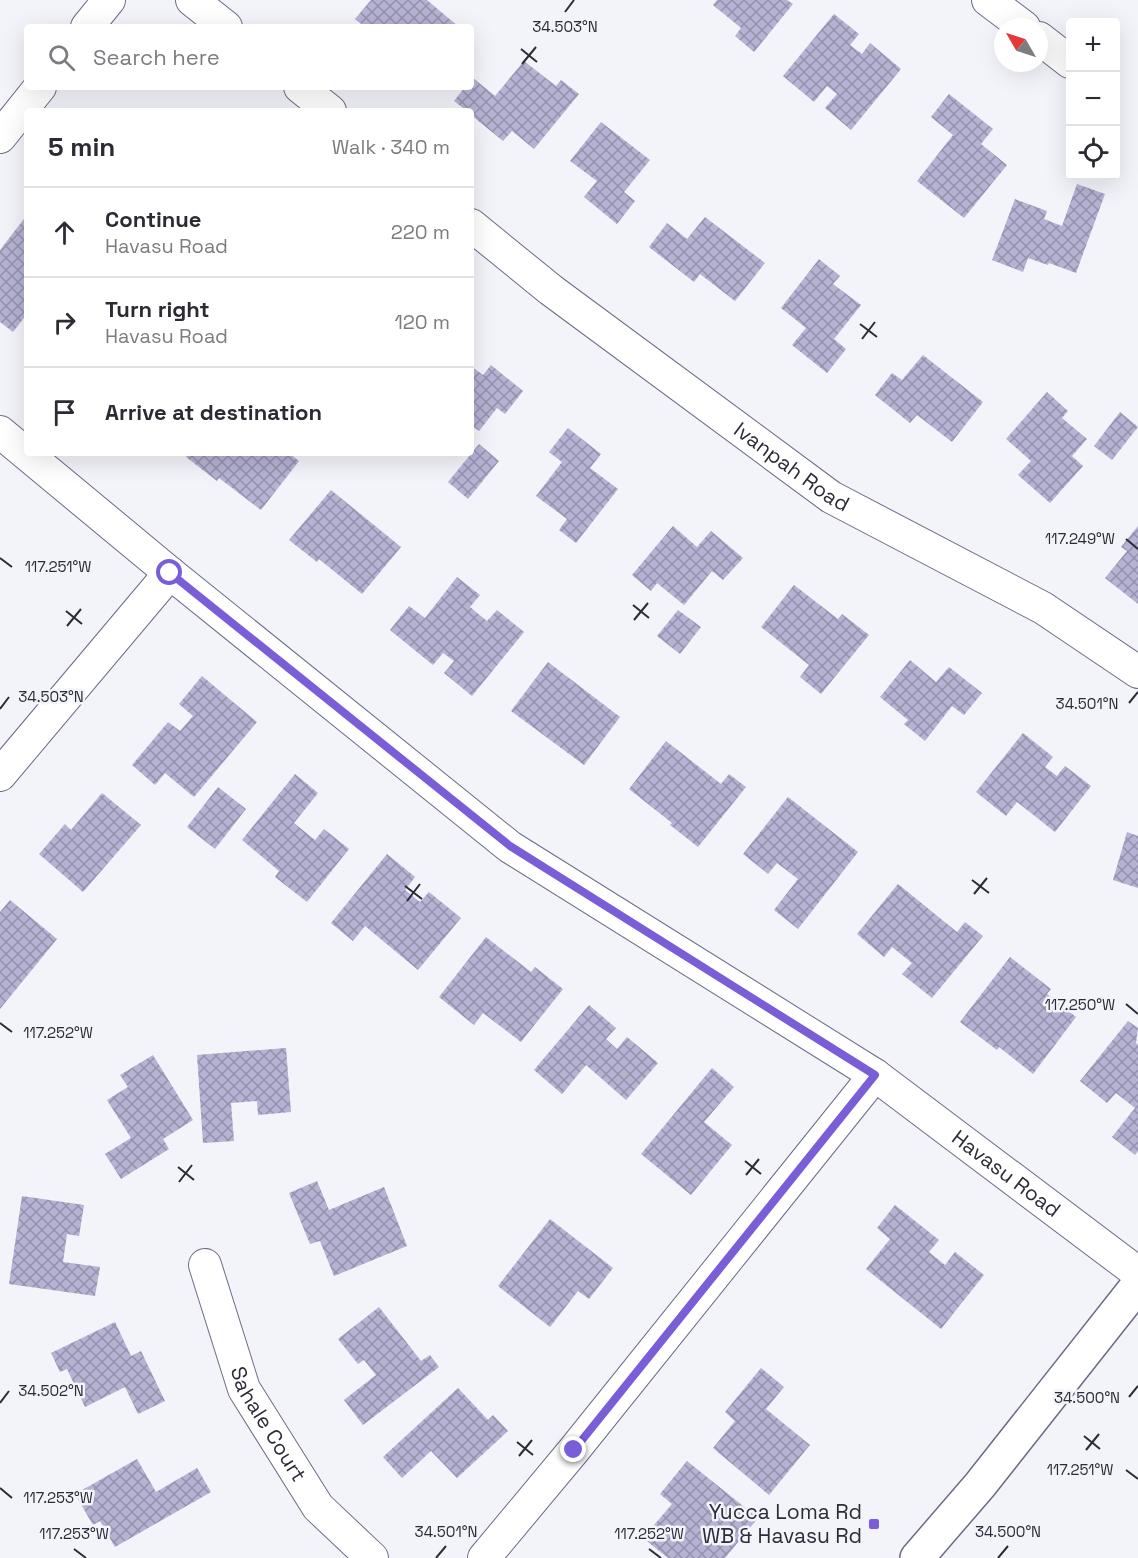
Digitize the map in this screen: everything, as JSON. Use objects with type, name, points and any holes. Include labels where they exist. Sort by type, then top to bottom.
[{"type":"main road","points":[[917,1558],[980,1485],[1138,1285]]},
{"type":"street","points":[[89,24],[109,0]]},
{"type":"street","points":[[192,0],[222,24]]},
{"type":"street","points":[[988,0],[1012,18]]},
{"type":"street","points":[[1048,45],[1066,58]]},
{"type":"street","points":[[0,137],[38,90]]},
{"type":"street","points":[[304,90],[326,108]]},
{"type":"street","name":"Ivanpah Road","points":[[474,227],[551,290],[831,497],[1043,608],[1138,672]]},
{"type":"street","name":"Havasu Road","points":[[0,432],[24,452]]},
{"type":"street","name":"Havasu Road","points":[[29,456],[170,573],[510,846],[875,1075],[1138,1273]]},
{"type":"street","points":[[0,775],[170,573]]},
{"type":"street","points":[[483,1558],[574,1450],[875,1075]]},
{"type":"street","name":"Sahale Court","points":[[205,1265],[244,1389],[318,1507],[372,1558]]},
{"type":"building","points":[[371,0],[427,0],[455,24],[361,24],[355,19]]},
{"type":"building","points":[[717,0],[787,0],[793,4],[754,52],[735,36],[741,28],[713,5]]},
{"type":"building","points":[[834,14],[859,34],[850,45],[862,54],[870,43],[901,69],[851,130],[825,108],[837,94],[827,86],[814,102],[783,76]]},
{"type":"building","points":[[524,61],[556,86],[561,80],[579,94],[534,149],[512,131],[503,141],[474,117],[474,108],[463,108],[454,101],[463,90],[474,90],[474,79],[495,96]]},
{"type":"building","points":[[949,94],[993,129],[981,144],[1007,165],[964,218],[917,181],[953,135],[931,117]]},
{"type":"building","points":[[601,122],[650,160],[624,192],[635,201],[617,224],[584,197],[597,181],[570,161]]},
{"type":"building","points":[[1077,184],[1105,194],[1076,273],[1028,258],[1023,272],[992,260],[1015,199],[1047,211],[1044,219],[1062,226]]},
{"type":"building","points":[[705,217],[765,263],[735,301],[700,274],[694,282],[649,247],[667,223],[687,239]]},
{"type":"building","points":[[24,219],[24,318],[13,332],[0,322],[0,250]]},
{"type":"building","points":[[819,259],[840,276],[833,284],[861,305],[834,339],[846,349],[827,373],[792,345],[806,328],[781,308]]},
{"type":"building","points":[[923,355],[983,402],[952,442],[917,415],[910,423],[875,395],[892,373],[902,380]]},
{"type":"building","points":[[491,365],[523,391],[505,414],[497,408],[479,431],[474,427],[474,368],[483,375]]},
{"type":"building","points":[[1047,392],[1068,411],[1062,418],[1087,439],[1072,456],[1083,466],[1050,503],[1018,475],[1031,461],[1006,439]]},
{"type":"building","points":[[1120,412],[1138,427],[1112,460],[1094,446]]},
{"type":"building","points":[[568,428],[601,454],[590,468],[618,489],[576,543],[559,530],[567,519],[536,496],[562,462],[549,452]]},
{"type":"building","points":[[479,444],[499,461],[468,499],[448,482],[469,456],[474,456],[474,450]]},
{"type":"building","points":[[293,456],[299,461],[261,510],[219,478],[217,481],[186,457]]},
{"type":"building","points":[[331,490],[401,547],[362,594],[319,559],[317,562],[289,540]]},
{"type":"building","points":[[673,526],[697,547],[711,531],[743,558],[723,580],[712,571],[684,605],[657,583],[651,591],[632,575]]},
{"type":"building","points":[[1138,526],[1138,604],[1105,578],[1127,551],[1121,547]]},
{"type":"building","points":[[457,577],[480,595],[470,607],[487,621],[497,610],[524,632],[472,696],[444,673],[454,661],[443,653],[433,665],[390,630],[409,606],[425,618]]},
{"type":"building","points":[[794,585],[838,619],[842,614],[869,635],[821,694],[800,677],[809,665],[761,627]]},
{"type":"building","points":[[678,610],[701,627],[680,654],[657,636]]},
{"type":"building","points":[[910,660],[936,682],[949,667],[982,693],[964,715],[952,706],[925,741],[904,724],[908,720],[880,697]]},
{"type":"building","points":[[548,662],[620,717],[584,765],[511,711]]},
{"type":"building","points":[[202,676],[257,722],[194,797],[165,773],[155,785],[132,765],[168,722],[180,731],[193,716],[179,704]]},
{"type":"building","points":[[1023,733],[1053,757],[1045,767],[1057,776],[1065,766],[1091,786],[1055,832],[1017,802],[1006,816],[976,792]]},
{"type":"building","points":[[666,741],[721,784],[729,774],[746,787],[698,847],[629,789]]},
{"type":"building","points":[[295,774],[318,793],[294,823],[315,840],[324,829],[349,849],[307,902],[275,877],[279,871],[242,840]]},
{"type":"building","points":[[218,787],[246,809],[215,849],[187,827]]},
{"type":"building","points":[[102,793],[141,825],[83,892],[39,854],[65,824],[71,830]]},
{"type":"building","points":[[788,797],[858,852],[798,929],[774,910],[798,879],[777,863],[768,874],[743,854]]},
{"type":"building","points":[[1127,832],[1138,836],[1138,888],[1113,880]]},
{"type":"building","points":[[387,854],[415,877],[405,890],[420,902],[429,892],[461,918],[418,970],[365,926],[353,941],[331,923]]},
{"type":"building","points":[[898,884],[957,932],[965,922],[983,936],[932,998],[902,974],[912,963],[892,947],[884,957],[857,934]]},
{"type":"building","points":[[10,900],[57,939],[0,1009],[0,912]]},
{"type":"building","points":[[486,937],[531,972],[535,967],[563,989],[521,1042],[483,1013],[474,1025],[439,997]]},
{"type":"building","points":[[1010,957],[1051,989],[1047,994],[1076,1017],[1033,1074],[999,1047],[997,1050],[960,1022]]},
{"type":"building","points":[[589,1005],[616,1028],[606,1039],[617,1049],[627,1037],[658,1063],[626,1100],[586,1065],[562,1094],[534,1070]]},
{"type":"building","points":[[1128,1021],[1138,1028],[1136,1043],[1138,1045],[1138,1151],[1135,1155],[1112,1137],[1135,1108],[1116,1093],[1107,1103],[1080,1081]]},
{"type":"building","points":[[286,1048],[291,1112],[258,1115],[257,1101],[231,1103],[234,1141],[203,1143],[197,1055]]},
{"type":"building","points":[[153,1055],[193,1120],[163,1139],[169,1149],[121,1179],[105,1154],[131,1138],[107,1100],[128,1087],[120,1075]]},
{"type":"building","points":[[712,1068],[734,1087],[704,1122],[732,1145],[691,1195],[641,1154]]},
{"type":"building","points":[[317,1181],[329,1210],[384,1187],[407,1246],[334,1276],[320,1241],[310,1244],[289,1193]]},
{"type":"building","points":[[22,1196],[84,1205],[79,1236],[67,1234],[63,1262],[100,1267],[95,1296],[9,1284]]},
{"type":"building","points":[[895,1205],[939,1240],[929,1252],[945,1265],[955,1252],[984,1275],[941,1329],[866,1269],[890,1239],[877,1228]]},
{"type":"building","points":[[550,1219],[613,1268],[589,1299],[578,1291],[550,1327],[498,1286]]},
{"type":"building","points":[[379,1307],[421,1361],[430,1355],[439,1367],[363,1425],[344,1400],[376,1375],[364,1360],[358,1364],[338,1339]]},
{"type":"building","points":[[115,1322],[131,1356],[141,1351],[165,1401],[138,1414],[125,1387],[85,1407],[67,1369],[60,1372],[51,1353]]},
{"type":"building","points":[[761,1368],[784,1387],[766,1409],[810,1445],[769,1495],[713,1448],[735,1421],[725,1412]]},
{"type":"building","points":[[458,1388],[488,1420],[493,1415],[508,1431],[457,1478],[431,1451],[402,1478],[383,1457]]},
{"type":"building","points":[[137,1459],[156,1492],[197,1468],[211,1492],[115,1547],[100,1521],[93,1525],[75,1494]]},
{"type":"building","points":[[687,1461],[758,1518],[725,1558],[668,1558],[643,1538],[672,1504],[660,1494]]},
{"type":"place","name":"Yucca Loma Rd WB & Havasu Rd","points":[[874,1524]]},
{"type":"route","points":[[170,573],[510,846],[875,1075],[574,1450]]}]
